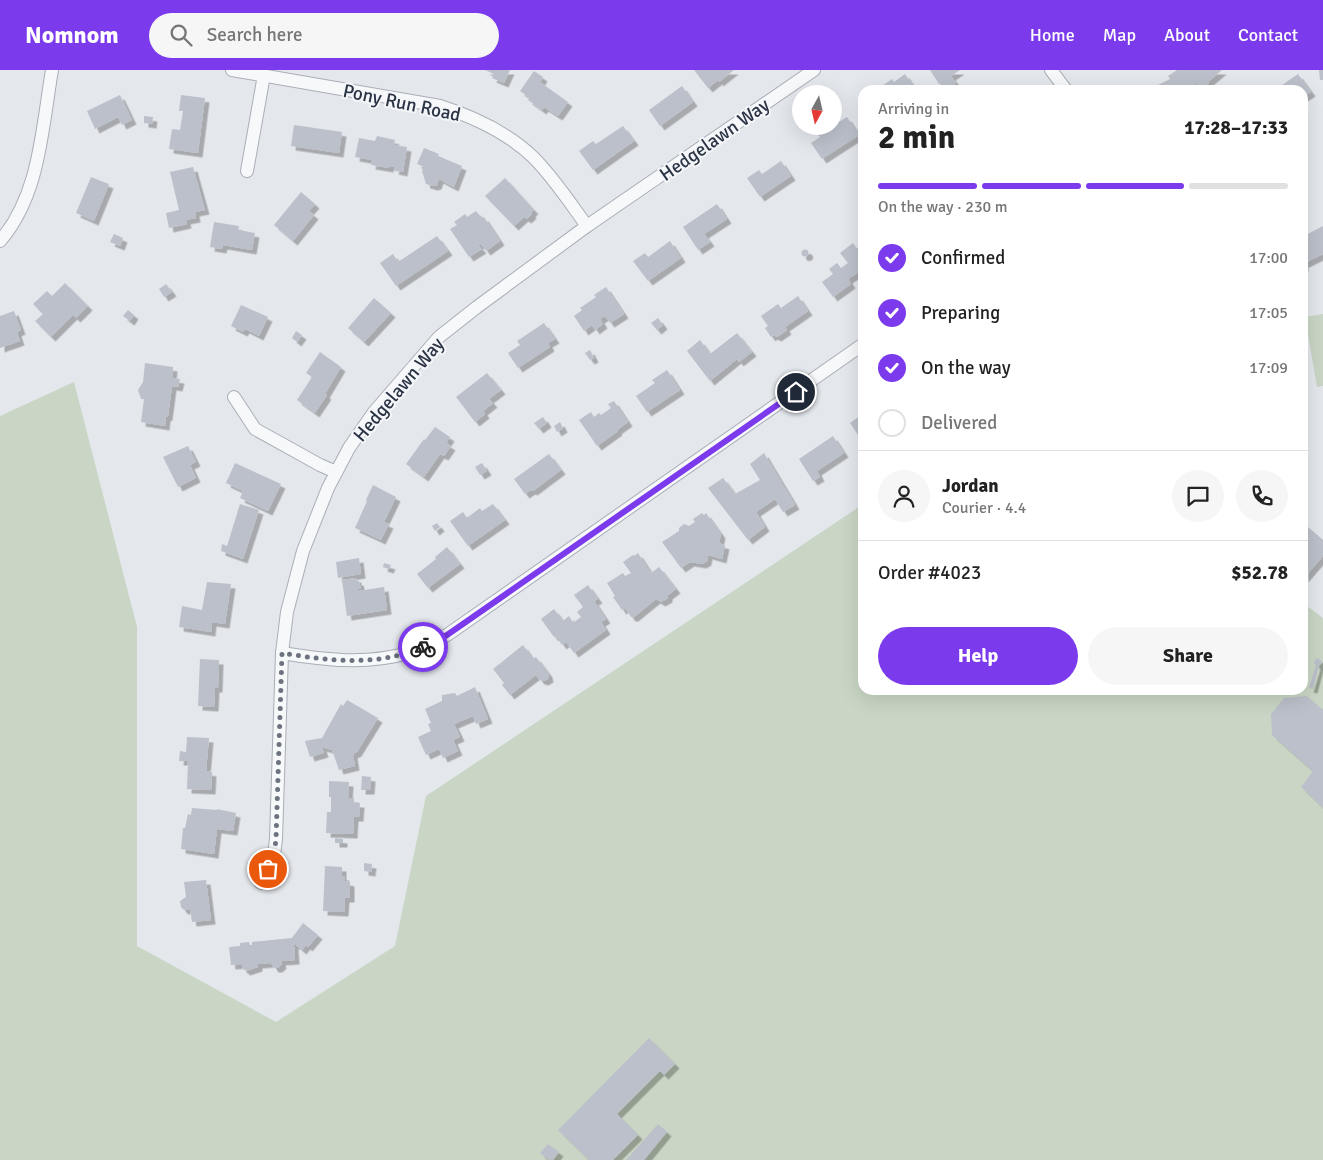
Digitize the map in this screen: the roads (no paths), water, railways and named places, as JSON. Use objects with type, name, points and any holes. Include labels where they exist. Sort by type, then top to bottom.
[{"type":"street","points":[[0,241],[7,233],[28,194],[35,171],[52,70]]},
{"type":"street","name":"Pony Run Road","points":[[232,70],[440,106],[462,113],[486,124],[521,146],[553,180],[587,226]]},
{"type":"street","name":"Hedgelawn Way","points":[[261,883],[274,856],[276,839],[282,653],[287,612],[303,551],[328,488],[349,448],[374,412],[439,338],[477,307],[587,226],[814,70]]},
{"type":"street","points":[[1051,70],[1062,85]]},
{"type":"street","points":[[248,171],[264,75]]},
{"type":"street","points":[[282,653],[336,661],[362,661],[410,652],[447,635],[858,348]]},
{"type":"street","points":[[234,397],[255,429],[336,472]]}]
